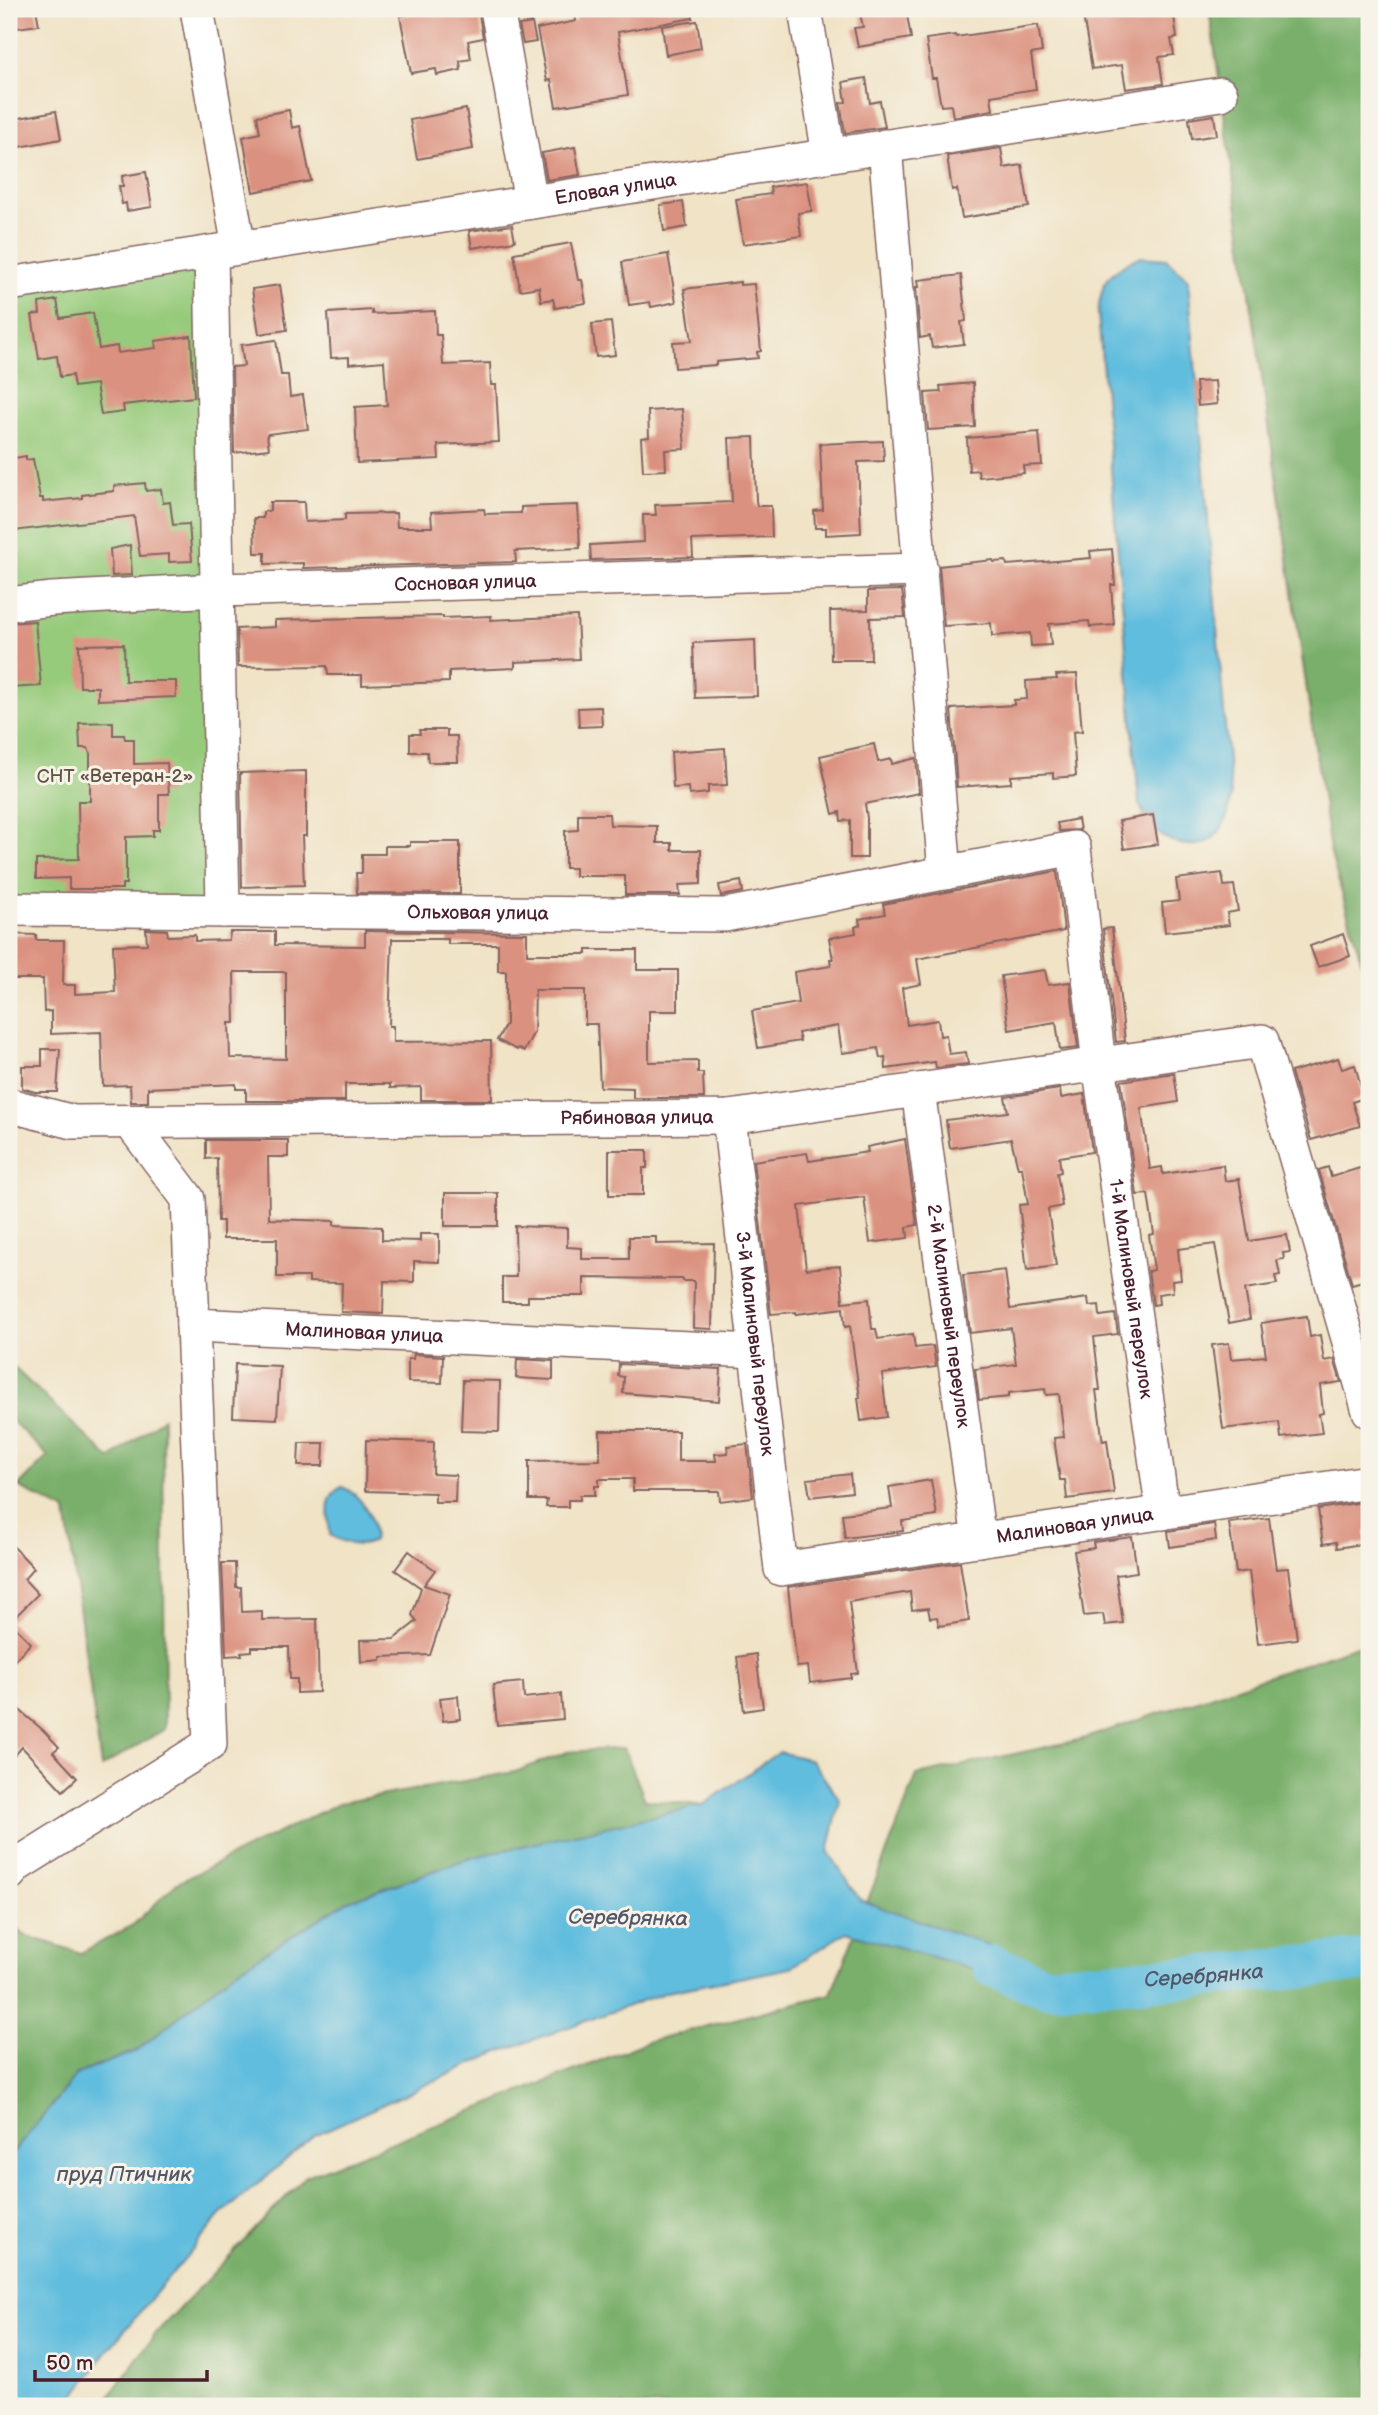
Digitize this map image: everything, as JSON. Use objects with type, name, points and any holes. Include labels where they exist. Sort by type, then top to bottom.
[{"type":"street","points":[[197,9],[225,250],[218,590],[223,911]]},
{"type":"street","points":[[497,9],[531,202]]},
{"type":"street","points":[[805,9],[829,155]]},
{"type":"street","name":"Еловая улица","points":[[9,284],[1222,94]]},
{"type":"street","points":[[885,146],[945,873]]},
{"type":"street","name":"Сосновая улица","points":[[9,604],[52,599],[218,590],[921,570]]},
{"type":"street","name":"Ольховая улица","points":[[9,909],[725,915],[1074,848],[1099,1064]]},
{"type":"street","name":"Рябиновая улица","points":[[9,1105],[73,1122],[729,1117],[1262,1041],[1369,1411]]},
{"type":"street","name":"1-й Малиновый переулок","points":[[1099,1064],[1163,1513]]},
{"type":"street","name":"2-й Малиновый переулок","points":[[918,1090],[979,1540]]},
{"type":"street","name":"3-й Малиновый переулок","points":[[729,1117],[781,1569]]},
{"type":"street","points":[[9,1874],[17,1865],[210,1744],[188,1199],[130,1122]]},
{"type":"street","name":"Малиновая улица","points":[[193,1325],[756,1352]]},
{"type":"street","name":"Малиновая улица","points":[[781,1569],[1369,1482]]},
{"type":"green space","points":[[1209,9],[1369,9],[1369,988],[1330,851]]},
{"type":"green space","name":"СНТ «Ветеран-2»","points":[[211,252],[223,911],[9,909],[9,284]]},
{"type":"green space","points":[[9,1363],[110,1459],[163,1418],[165,1729],[101,1767],[66,1511],[18,1487],[48,1456],[9,1418]]},
{"type":"green space","points":[[1369,1642],[1369,2401],[1357,2406],[102,2406],[156,2333],[306,2176],[650,2041],[831,1994],[917,1775],[1083,1739]]},
{"type":"green space","points":[[624,1748],[645,1800],[704,1805],[470,1858],[346,1902],[233,1973],[136,2051],[77,2074],[9,2158],[9,1921],[24,1935],[81,1953],[133,1925],[177,1883],[339,1803],[515,1772],[567,1752]]},
{"type":"water","points":[[1139,257],[1166,259],[1188,279],[1231,797],[1227,816],[1220,830],[1205,843],[1196,845],[1176,842],[1156,832],[1153,815],[1145,816],[1139,804],[1098,313],[1108,278]]},
{"type":"water","points":[[342,1487],[355,1496],[366,1509],[373,1525],[373,1541],[362,1545],[351,1544],[330,1535],[330,1501]]},
{"type":"water","name":"пруд Птичник","points":[[779,1752],[811,1760],[840,1800],[828,1851],[860,1900],[992,1946],[1045,1986],[988,1973],[846,1932],[790,1968],[667,1992],[496,2053],[315,2135],[221,2215],[108,2350],[67,2406],[9,2406],[9,2158],[77,2074],[136,2051],[233,1973],[346,1902],[470,1858],[703,1805]]},
{"type":"building","points":[[9,9],[36,9],[39,25],[9,29]]},
{"type":"building","points":[[411,9],[478,9],[483,38],[468,41],[471,59],[460,61],[461,70],[437,75],[436,69],[411,73],[400,16],[412,14]]},
{"type":"building","points":[[606,9],[692,9],[693,18],[618,32],[628,95],[556,107],[551,80],[547,81],[537,29],[576,21],[575,14]]},
{"type":"building","points":[[859,9],[906,9],[911,38],[858,47],[854,28],[863,27]]},
{"type":"building","points":[[1082,9],[1173,9],[1177,38],[1171,39],[1174,55],[1159,57],[1163,84],[1126,89],[1122,65],[1092,69]]},
{"type":"building","points":[[697,21],[701,48],[666,55],[662,26]]},
{"type":"building","points":[[532,23],[536,42],[523,44],[519,25]]},
{"type":"building","points":[[1038,25],[1042,52],[1031,54],[1036,89],[991,96],[993,110],[953,117],[951,105],[941,106],[936,78],[932,78],[926,39]]},
{"type":"building","points":[[866,78],[870,103],[880,101],[885,127],[845,133],[840,103],[846,102],[843,82]]},
{"type":"building","points":[[466,109],[473,149],[417,159],[410,120]]},
{"type":"building","points":[[289,110],[292,128],[300,126],[311,181],[253,192],[243,137],[260,133],[257,116]]},
{"type":"building","points":[[56,111],[61,139],[9,149],[9,120]]},
{"type":"building","points":[[1214,115],[1217,135],[1192,139],[1189,119]]},
{"type":"building","points":[[575,147],[580,175],[547,180],[542,153]]},
{"type":"building","points":[[1001,148],[1004,168],[1022,165],[1029,207],[962,218],[957,189],[952,190],[947,156]]},
{"type":"building","points":[[146,172],[152,207],[127,211],[126,203],[122,204],[119,186],[123,186],[122,176]]},
{"type":"building","points":[[807,182],[812,211],[798,213],[801,236],[743,244],[736,199],[771,194],[770,187]]},
{"type":"building","points":[[683,202],[687,227],[664,231],[660,205]]},
{"type":"building","points":[[512,225],[515,241],[472,248],[469,231]]},
{"type":"building","points":[[571,243],[578,280],[582,280],[586,303],[555,308],[553,299],[541,301],[539,287],[520,290],[514,253]]},
{"type":"building","points":[[668,254],[676,302],[651,307],[650,302],[629,305],[622,262]]},
{"type":"building","points":[[961,275],[966,321],[961,322],[964,344],[932,348],[930,336],[920,338],[916,287],[919,287],[918,280]]},
{"type":"building","points":[[740,282],[740,285],[754,284],[761,351],[757,352],[758,358],[675,368],[673,342],[692,341],[684,289]]},
{"type":"building","points":[[280,285],[287,330],[259,334],[252,289]]},
{"type":"building","points":[[57,300],[60,318],[93,313],[99,349],[117,346],[118,353],[156,348],[155,341],[191,336],[194,397],[123,405],[124,412],[101,415],[96,384],[74,387],[72,375],[60,377],[57,356],[39,359],[32,315],[40,314],[39,303]]},
{"type":"building","points":[[372,310],[372,314],[435,311],[436,335],[441,335],[443,365],[490,363],[491,385],[496,385],[499,442],[438,445],[439,459],[357,463],[355,407],[387,405],[384,361],[349,364],[349,357],[331,358],[328,313]]},
{"type":"building","points":[[611,322],[615,355],[596,357],[592,324]]},
{"type":"building","points":[[276,340],[281,375],[288,375],[290,397],[303,395],[308,429],[267,434],[269,449],[234,453],[232,367],[244,366],[241,345]]},
{"type":"building","points":[[1215,381],[1217,404],[1198,406],[1196,382]]},
{"type":"building","points":[[973,383],[975,427],[928,430],[925,393],[941,392],[940,386]]},
{"type":"building","points":[[682,409],[685,449],[665,450],[666,470],[643,471],[641,438],[649,437],[648,411]]},
{"type":"building","points":[[1039,432],[1042,465],[1023,466],[1024,473],[979,477],[978,470],[969,471],[967,438]]},
{"type":"building","points":[[754,437],[756,501],[757,506],[771,506],[772,537],[692,540],[693,557],[591,560],[590,545],[644,542],[643,515],[656,515],[655,505],[732,502],[729,438]]},
{"type":"building","points":[[883,441],[884,461],[858,462],[861,533],[826,535],[826,528],[815,528],[814,511],[823,510],[820,444]]},
{"type":"building","points":[[26,456],[26,460],[33,459],[43,502],[114,491],[114,486],[145,483],[146,491],[161,489],[163,503],[170,502],[173,525],[189,524],[192,561],[169,562],[169,554],[140,556],[134,516],[14,531],[9,459]]},
{"type":"building","points":[[270,502],[304,502],[305,522],[345,520],[345,514],[396,513],[397,527],[432,527],[431,512],[484,509],[485,514],[521,513],[521,507],[578,505],[580,548],[515,551],[516,562],[303,568],[303,563],[265,564],[265,553],[255,553],[254,518],[263,518],[263,512],[270,511]]},
{"type":"building","points":[[130,545],[132,575],[112,576],[110,549]]},
{"type":"building","points":[[1112,549],[1114,625],[1090,627],[1089,621],[1049,624],[1051,645],[1031,646],[1030,633],[992,636],[991,623],[944,626],[939,566],[993,560],[1006,561],[1007,565],[1091,558],[1090,551]]},
{"type":"building","points":[[902,590],[905,617],[870,618],[871,660],[831,660],[830,611],[868,610],[868,591]]},
{"type":"building","points":[[491,616],[491,620],[577,616],[579,659],[515,662],[515,668],[449,671],[449,682],[362,685],[362,675],[328,675],[327,666],[238,667],[237,629],[275,627],[275,620]]},
{"type":"building","points":[[35,621],[41,686],[9,688],[9,623]]},
{"type":"building","points":[[755,640],[757,696],[695,698],[693,643]]},
{"type":"building","points":[[124,644],[125,681],[176,681],[176,697],[98,700],[98,687],[80,687],[79,645]]},
{"type":"building","points":[[1077,674],[1082,731],[1073,732],[1076,776],[1053,778],[1053,773],[1011,776],[1011,783],[957,787],[951,709],[1014,705],[1014,700],[1027,699],[1026,681],[1057,679],[1056,675]]},
{"type":"building","points":[[601,707],[602,726],[579,727],[578,708]]},
{"type":"building","points":[[113,722],[113,735],[134,739],[134,764],[167,763],[169,794],[159,794],[159,830],[153,830],[153,836],[126,837],[126,884],[122,884],[122,889],[69,889],[69,878],[36,879],[36,860],[79,859],[78,801],[90,801],[90,754],[88,748],[80,748],[79,723]]},
{"type":"building","points":[[419,730],[447,730],[447,736],[457,736],[458,762],[428,762],[427,752],[410,752],[410,734],[420,734]]},
{"type":"building","points":[[874,744],[878,762],[891,759],[892,764],[916,758],[919,793],[865,804],[867,858],[850,858],[850,820],[841,821],[840,812],[833,814],[820,756]]},
{"type":"building","points":[[725,748],[727,785],[708,786],[708,793],[689,795],[688,787],[673,788],[671,752]]},
{"type":"building","points":[[306,771],[306,836],[302,836],[304,885],[242,887],[240,773]]},
{"type":"building","points":[[578,814],[609,814],[610,825],[657,826],[657,843],[672,843],[672,850],[701,850],[701,884],[679,885],[680,895],[625,895],[625,876],[575,876],[575,868],[565,868],[565,831],[578,830]]},
{"type":"building","points":[[1153,815],[1158,844],[1124,849],[1119,821]]},
{"type":"building","points":[[1078,819],[1080,830],[1059,831],[1057,823]]},
{"type":"building","points":[[410,842],[460,842],[460,894],[357,893],[356,873],[362,873],[362,854],[385,854],[385,846],[410,846]]},
{"type":"building","points":[[1057,871],[1064,931],[917,959],[921,984],[902,988],[907,1025],[938,1020],[940,1036],[946,1035],[949,1054],[966,1052],[968,1064],[936,1068],[935,1062],[886,1069],[885,1057],[880,1058],[878,1048],[842,1053],[838,1026],[798,1033],[800,1041],[758,1048],[752,1011],[798,1003],[794,972],[831,966],[830,959],[833,959],[829,938],[856,933],[855,927],[860,925],[859,919],[885,914],[883,904]]},
{"type":"building","points":[[1222,873],[1224,886],[1234,885],[1238,911],[1227,913],[1229,925],[1165,932],[1162,903],[1179,901],[1176,879]]},
{"type":"building","points":[[741,881],[743,892],[721,896],[719,885]]},
{"type":"building","points":[[1112,928],[1125,1041],[1116,1042],[1103,929]]},
{"type":"building","points":[[146,929],[167,930],[168,936],[195,935],[195,941],[229,940],[230,932],[275,932],[275,945],[365,946],[365,931],[527,933],[527,954],[587,954],[587,950],[637,950],[637,970],[678,970],[678,1011],[649,1011],[649,1062],[698,1061],[698,1073],[703,1073],[704,1098],[633,1098],[633,1088],[600,1087],[597,1024],[585,1024],[585,990],[535,990],[534,1032],[524,1051],[497,1040],[506,1024],[506,971],[498,971],[498,944],[448,944],[448,939],[392,939],[389,1026],[393,1026],[393,1042],[491,1041],[492,1100],[421,1100],[421,1087],[390,1088],[390,1084],[345,1084],[345,1101],[246,1101],[246,1089],[236,1089],[236,1084],[148,1088],[148,1102],[131,1102],[130,1085],[103,1086],[101,1032],[51,1034],[51,1011],[44,1012],[43,979],[9,979],[9,934],[36,935],[36,940],[64,940],[63,985],[75,985],[75,994],[115,992],[113,945],[147,944]],"holes":[[[234,972],[286,972],[286,1059],[230,1058],[229,1023],[235,1023]]]},
{"type":"building","points":[[1343,934],[1350,956],[1318,967],[1310,946]]},
{"type":"building","points":[[1045,970],[1048,985],[1070,982],[1078,1048],[1060,1050],[1056,1022],[1009,1030],[1001,976]]},
{"type":"building","points":[[42,1049],[60,1049],[57,1092],[35,1092],[22,1088],[22,1066],[42,1066]]},
{"type":"building","points":[[1338,1058],[1342,1069],[1355,1065],[1364,1098],[1352,1102],[1360,1126],[1311,1140],[1291,1072]]},
{"type":"building","points":[[1174,1073],[1178,1102],[1141,1108],[1150,1169],[1162,1167],[1163,1174],[1223,1165],[1225,1181],[1239,1179],[1249,1241],[1287,1235],[1290,1252],[1283,1253],[1284,1259],[1277,1260],[1280,1275],[1275,1276],[1277,1284],[1245,1289],[1250,1319],[1229,1323],[1215,1244],[1178,1249],[1181,1280],[1172,1281],[1173,1292],[1158,1294],[1159,1304],[1153,1305],[1148,1271],[1154,1270],[1149,1235],[1154,1234],[1148,1194],[1137,1195],[1121,1081]]},
{"type":"building","points":[[1060,1089],[1061,1098],[1084,1094],[1092,1152],[1059,1157],[1061,1172],[1057,1173],[1062,1206],[1048,1209],[1056,1266],[1027,1270],[1019,1205],[1028,1204],[1022,1168],[1018,1168],[1011,1139],[950,1148],[946,1120],[1008,1112],[1005,1097]]},
{"type":"building","points":[[905,1139],[917,1225],[907,1227],[908,1238],[870,1243],[864,1197],[799,1206],[806,1269],[840,1266],[843,1302],[869,1299],[872,1329],[876,1329],[878,1339],[913,1334],[915,1348],[933,1346],[936,1367],[882,1374],[887,1417],[861,1421],[850,1326],[845,1327],[843,1308],[771,1314],[753,1161],[807,1153],[809,1161],[868,1152],[867,1147]]},
{"type":"building","points":[[206,1140],[288,1140],[288,1157],[268,1157],[269,1219],[334,1221],[334,1225],[382,1227],[382,1240],[420,1241],[420,1234],[439,1234],[439,1262],[414,1261],[414,1282],[384,1281],[383,1314],[341,1312],[342,1283],[309,1282],[309,1277],[277,1277],[277,1239],[223,1239],[223,1221],[218,1221],[217,1158],[206,1159]]},
{"type":"building","points":[[609,1150],[647,1150],[647,1168],[643,1168],[643,1195],[609,1195]]},
{"type":"building","points":[[1328,1167],[1331,1177],[1363,1167],[1369,1188],[1369,1272],[1364,1274],[1366,1280],[1352,1284],[1319,1170]]},
{"type":"building","points":[[445,1193],[498,1193],[498,1226],[445,1226]]},
{"type":"building","points":[[515,1226],[567,1228],[567,1247],[582,1248],[582,1259],[629,1259],[629,1237],[656,1237],[656,1244],[714,1243],[712,1329],[693,1328],[694,1281],[683,1279],[584,1278],[584,1296],[528,1296],[528,1302],[502,1302],[502,1277],[516,1277]]},
{"type":"building","points":[[1005,1270],[1010,1309],[1088,1298],[1089,1306],[1099,1305],[1100,1316],[1115,1314],[1118,1334],[1094,1337],[1100,1390],[1096,1390],[1103,1441],[1107,1440],[1114,1493],[1067,1499],[1065,1480],[1060,1480],[1054,1438],[1064,1437],[1059,1394],[1046,1395],[1045,1389],[979,1400],[975,1369],[1016,1364],[1011,1328],[970,1333],[963,1275]]},
{"type":"building","points":[[1307,1316],[1310,1337],[1320,1335],[1324,1361],[1334,1359],[1341,1382],[1320,1385],[1323,1413],[1319,1414],[1322,1433],[1281,1438],[1279,1422],[1223,1429],[1212,1345],[1229,1343],[1231,1359],[1266,1356],[1261,1323]]},
{"type":"building","points":[[414,1354],[443,1356],[442,1383],[408,1382],[408,1359],[413,1359]]},
{"type":"building","points":[[517,1359],[553,1361],[553,1380],[516,1378]]},
{"type":"building","points":[[235,1364],[280,1366],[277,1419],[233,1417]]},
{"type":"building","points":[[619,1364],[721,1369],[719,1401],[623,1393],[624,1377],[618,1376]]},
{"type":"building","points":[[463,1380],[500,1381],[499,1432],[461,1431]]},
{"type":"building","points":[[600,1431],[678,1431],[678,1461],[716,1461],[715,1454],[728,1453],[727,1446],[747,1444],[753,1497],[720,1501],[719,1491],[633,1491],[633,1479],[599,1479],[599,1486],[595,1486],[595,1495],[580,1495],[580,1500],[568,1500],[568,1507],[546,1507],[547,1500],[529,1500],[529,1461],[600,1460]]},
{"type":"building","points":[[366,1440],[434,1442],[433,1474],[456,1475],[455,1502],[435,1502],[435,1493],[365,1491]]},
{"type":"building","points":[[299,1443],[324,1443],[323,1466],[298,1466]]},
{"type":"building","points":[[850,1474],[852,1492],[810,1497],[807,1479]]},
{"type":"building","points":[[931,1480],[937,1516],[902,1521],[903,1531],[845,1538],[842,1514],[892,1508],[889,1487]]},
{"type":"building","points":[[1369,1501],[1369,1531],[1365,1532],[1367,1543],[1337,1548],[1336,1542],[1323,1544],[1318,1509]]},
{"type":"building","points":[[1269,1518],[1276,1569],[1288,1568],[1297,1639],[1258,1644],[1249,1571],[1236,1573],[1229,1523]]},
{"type":"building","points":[[1214,1524],[1216,1540],[1170,1547],[1168,1531]]},
{"type":"building","points":[[1132,1537],[1137,1572],[1116,1575],[1123,1623],[1105,1625],[1103,1614],[1084,1616],[1074,1551],[1094,1548],[1093,1542]]},
{"type":"building","points":[[9,1542],[34,1568],[24,1579],[38,1594],[10,1622],[31,1643],[9,1666]]},
{"type":"building","points":[[409,1551],[435,1570],[424,1585],[450,1594],[430,1655],[381,1657],[381,1660],[361,1662],[360,1640],[394,1639],[417,1621],[412,1615],[421,1588],[395,1570]]},
{"type":"building","points":[[960,1562],[969,1621],[939,1626],[937,1617],[930,1618],[928,1608],[912,1610],[910,1592],[849,1602],[858,1673],[851,1674],[851,1678],[810,1683],[808,1666],[797,1667],[788,1587]]},
{"type":"building","points":[[222,1563],[235,1563],[236,1587],[241,1587],[242,1612],[262,1611],[262,1620],[317,1619],[319,1692],[297,1693],[297,1679],[290,1679],[289,1647],[252,1647],[252,1651],[241,1652],[242,1655],[226,1656]]},
{"type":"building","points":[[756,1654],[763,1708],[744,1711],[737,1657]]},
{"type":"building","points":[[523,1682],[524,1698],[561,1694],[563,1719],[497,1725],[493,1685]]},
{"type":"building","points":[[458,1696],[460,1719],[443,1721],[440,1698]]},
{"type":"building","points":[[9,1701],[59,1747],[53,1752],[77,1778],[63,1791],[22,1747],[9,1762]]},
{"type":"waterway","name":"Серебрянка","points":[[993,1966],[1045,1986],[1220,1975],[1369,1960]]}]
